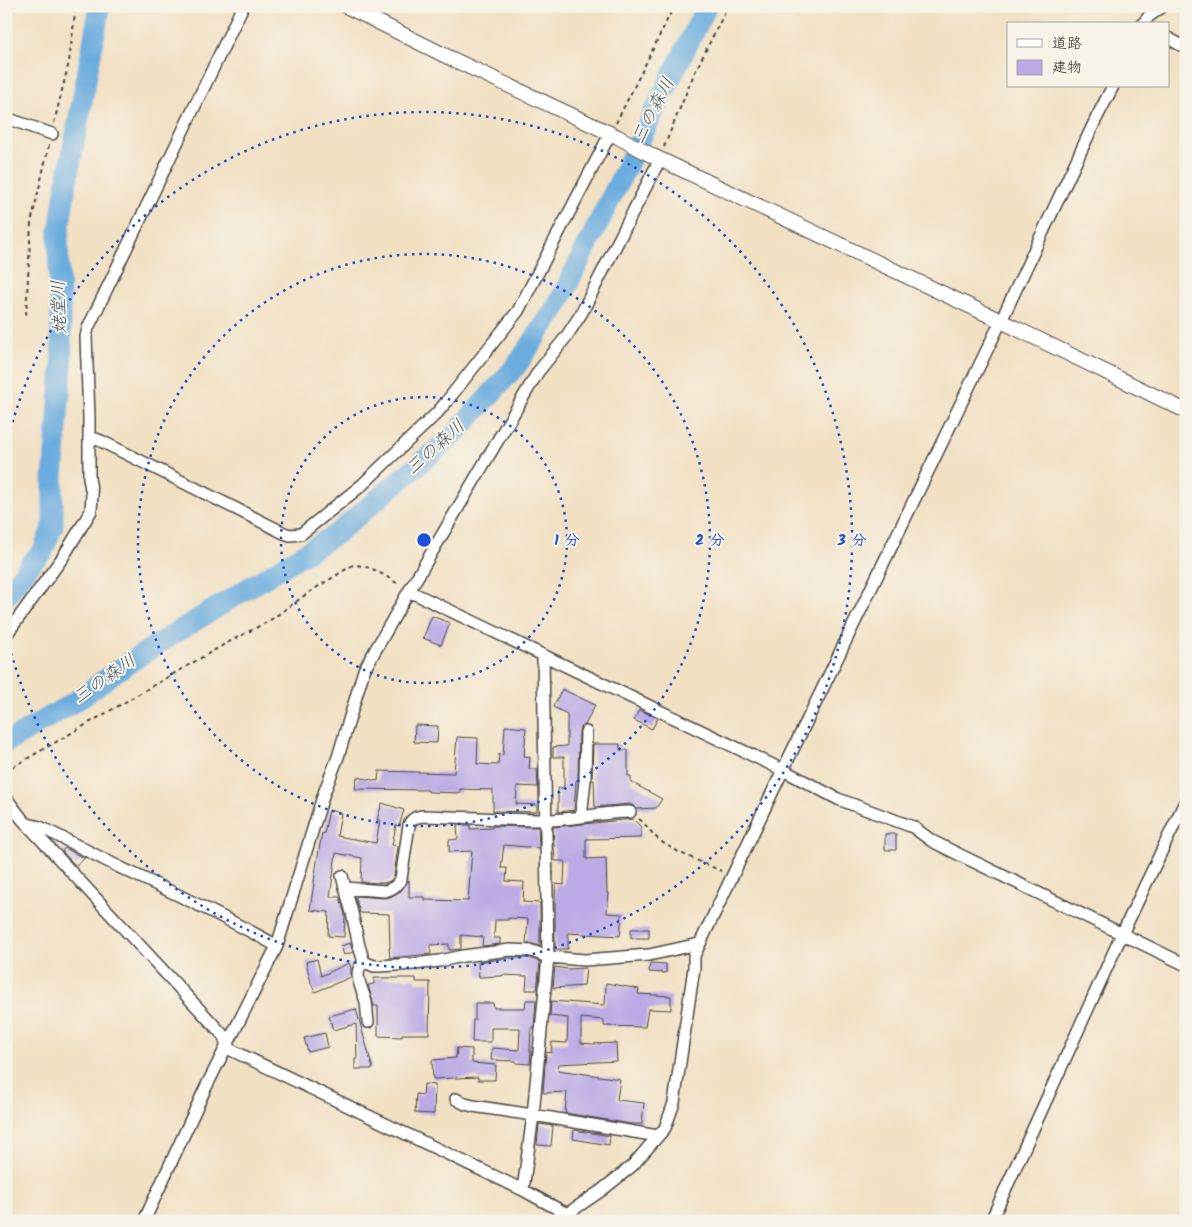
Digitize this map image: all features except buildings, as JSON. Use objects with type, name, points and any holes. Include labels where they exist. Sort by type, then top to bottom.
[{"type":"street","points":[[6,635],[63,557],[87,521],[91,511],[86,337],[88,328],[243,6]]},
{"type":"street","points":[[346,6],[655,157],[1186,411]]},
{"type":"street","points":[[1144,22],[1149,16],[1163,6]]},
{"type":"street","points":[[1170,39],[1186,48]]},
{"type":"street","points":[[227,1048],[523,1190],[566,1217],[632,1166],[665,1128],[674,1103],[694,968],[694,956],[699,944],[1112,88]]},
{"type":"street","points":[[6,118],[52,134]]},
{"type":"street","points":[[89,440],[101,441],[284,533],[290,535],[301,534],[362,485],[448,401],[518,311],[614,136]]},
{"type":"street","points":[[144,1221],[206,1089],[278,946],[324,793],[338,757],[364,670],[408,591],[538,372],[566,338],[581,314],[655,157]]},
{"type":"street","points":[[408,591],[783,770],[838,799],[913,826],[932,841],[1186,965]]},
{"type":"street","points":[[523,1190],[533,1115],[548,957],[543,656]]},
{"type":"street","points":[[581,817],[586,780],[586,732]]},
{"type":"street","points":[[6,798],[224,1036],[227,1048]]},
{"type":"street","points":[[991,1221],[1122,934],[1186,800]]},
{"type":"street","points":[[364,962],[344,882],[385,890],[392,889],[398,884],[401,879],[409,825],[412,819],[423,816],[439,816],[546,820],[613,812],[630,812]]},
{"type":"street","points":[[28,824],[40,826],[278,946]]},
{"type":"street","points":[[364,962],[374,966],[415,964],[510,950],[532,951],[548,957],[585,960],[649,955],[699,944]]},
{"type":"street","points":[[364,962],[360,965],[358,971],[358,982],[366,1003],[368,1022]]},
{"type":"street","points":[[456,1098],[465,1104],[473,1106],[658,1136]]},
{"type":"path","points":[[26,315],[31,223],[69,62],[76,6]]},
{"type":"path","points":[[614,136],[674,6]]},
{"type":"path","points":[[655,157],[728,6]]},
{"type":"path","points":[[6,771],[269,620],[353,565],[370,567],[408,591]]},
{"type":"path","points":[[630,812],[643,822],[658,839],[670,847],[732,876]]},
{"type":"waterway","name":"姥堂川","points":[[6,596],[32,562],[43,551],[53,526],[53,478],[62,367],[58,238],[100,6]]},
{"type":"waterway","name":"三の森川","points":[[6,743],[76,701],[156,645],[336,534],[454,435],[517,365],[557,306],[707,6]]}]
